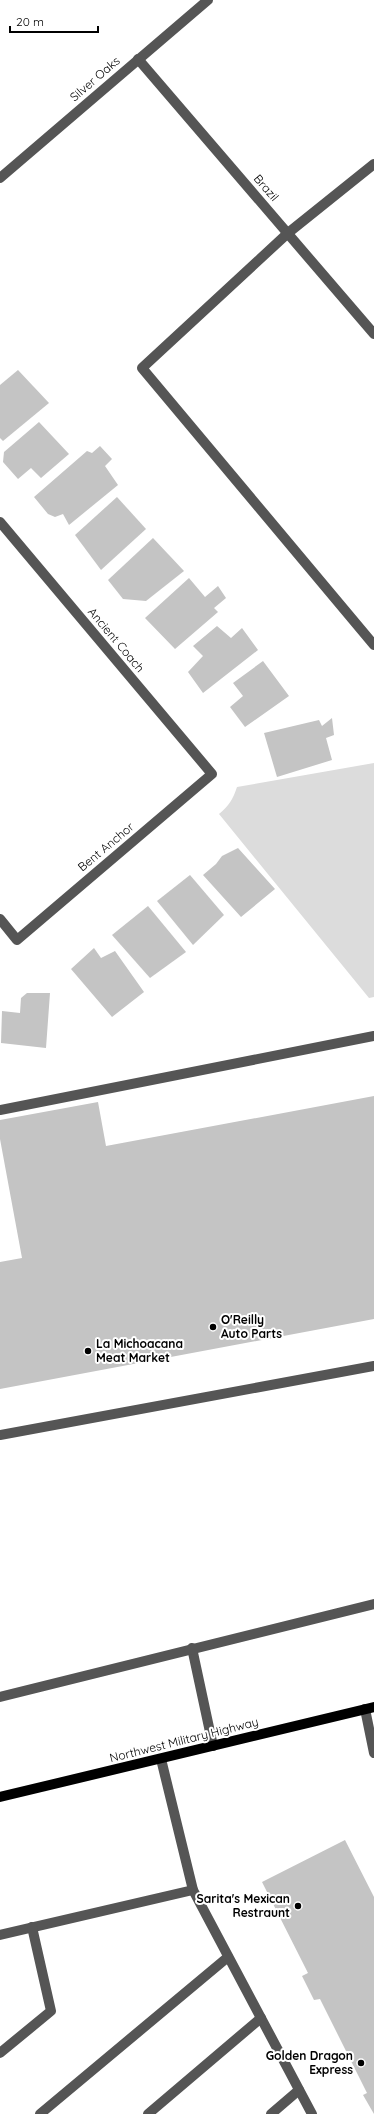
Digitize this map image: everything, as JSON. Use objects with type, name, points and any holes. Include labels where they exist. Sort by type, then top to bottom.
[{"type":"main road","name":"Northwest Military Highway","points":[[0,1797],[370,1708]]},
{"type":"street","name":"Silver Oaks","points":[[0,178],[208,0]]},
{"type":"street","name":"Brazil","points":[[138,59],[374,334]]},
{"type":"street","points":[[374,164],[288,233],[142,368],[374,645]]},
{"type":"street","name":"Ancient Coach","points":[[0,522],[212,774]]},
{"type":"street","name":"Bent Anchor","points":[[0,919],[17,940],[212,774]]},
{"type":"street","points":[[0,1110],[374,1036]]},
{"type":"street","points":[[0,1435],[374,1366]]},
{"type":"street","points":[[0,1697],[192,1648],[374,1604]]},
{"type":"street","points":[[192,1648],[213,1746]]},
{"type":"street","points":[[370,1708],[374,1753]]},
{"type":"street","points":[[160,1759],[193,1890],[312,2114]]},
{"type":"street","points":[[0,1935],[193,1890]]},
{"type":"street","points":[[0,2053],[51,2011],[32,1928]]},
{"type":"street","points":[[40,2114],[228,1957]]},
{"type":"street","points":[[148,2114],[260,2018]]},
{"type":"street","points":[[272,2114],[299,2090]]},
{"type":"shaded area","points":[[374,763],[374,997],[369,998],[219,814],[230,802],[237,787]]},
{"type":"building","points":[[18,370],[49,403],[3,441],[0,438],[0,385]]},
{"type":"building","points":[[39,422],[69,454],[41,478],[31,468],[18,479],[3,462],[4,452]]},
{"type":"building","points":[[100,446],[112,459],[105,466],[118,485],[69,525],[63,514],[55,517],[48,514],[34,497],[87,451],[92,453]]},
{"type":"building","points":[[117,497],[146,529],[101,570],[75,535]]},
{"type":"building","points":[[153,538],[184,571],[146,601],[123,599],[108,580]]},
{"type":"building","points":[[189,578],[205,597],[218,586],[226,598],[214,608],[218,612],[175,649],[145,618]]},
{"type":"building","points":[[217,626],[231,638],[242,628],[258,650],[203,693],[188,672],[203,656],[193,646]]},
{"type":"building","points":[[263,661],[289,696],[245,727],[230,707],[243,696],[233,683]]},
{"type":"building","points":[[332,718],[334,735],[326,738],[332,760],[277,777],[264,733],[319,720],[322,726]]},
{"type":"building","points":[[238,848],[275,889],[241,917],[203,875],[216,864],[222,856]]},
{"type":"building","points":[[190,875],[224,915],[193,945],[157,901]]},
{"type":"building","points":[[148,906],[186,952],[150,978],[112,935]]},
{"type":"building","points":[[94,948],[101,958],[115,951],[144,992],[112,1017],[71,969]]},
{"type":"building","points":[[27,993],[50,993],[46,1048],[1,1043],[2,1011],[20,1013],[21,998]]},
{"type":"building","points":[[374,1096],[374,1319],[0,1389],[0,1262],[22,1258],[0,1139],[0,1120],[98,1102],[106,1146]]},
{"type":"building","points":[[345,1840],[374,1897],[374,2114],[363,2095],[367,2093],[320,1999],[314,2000],[302,1976],[308,1973],[262,1882]]},
{"type":"place","name":"O'Reilly Auto Parts","points":[[213,1327]]},
{"type":"place","name":"La Michoacana Meat Market","points":[[88,1351]]},
{"type":"place","name":"Sarita's Mexican Restraunt","points":[[298,1906]]},
{"type":"place","name":"Golden Dragon Express","points":[[361,2063]]}]
